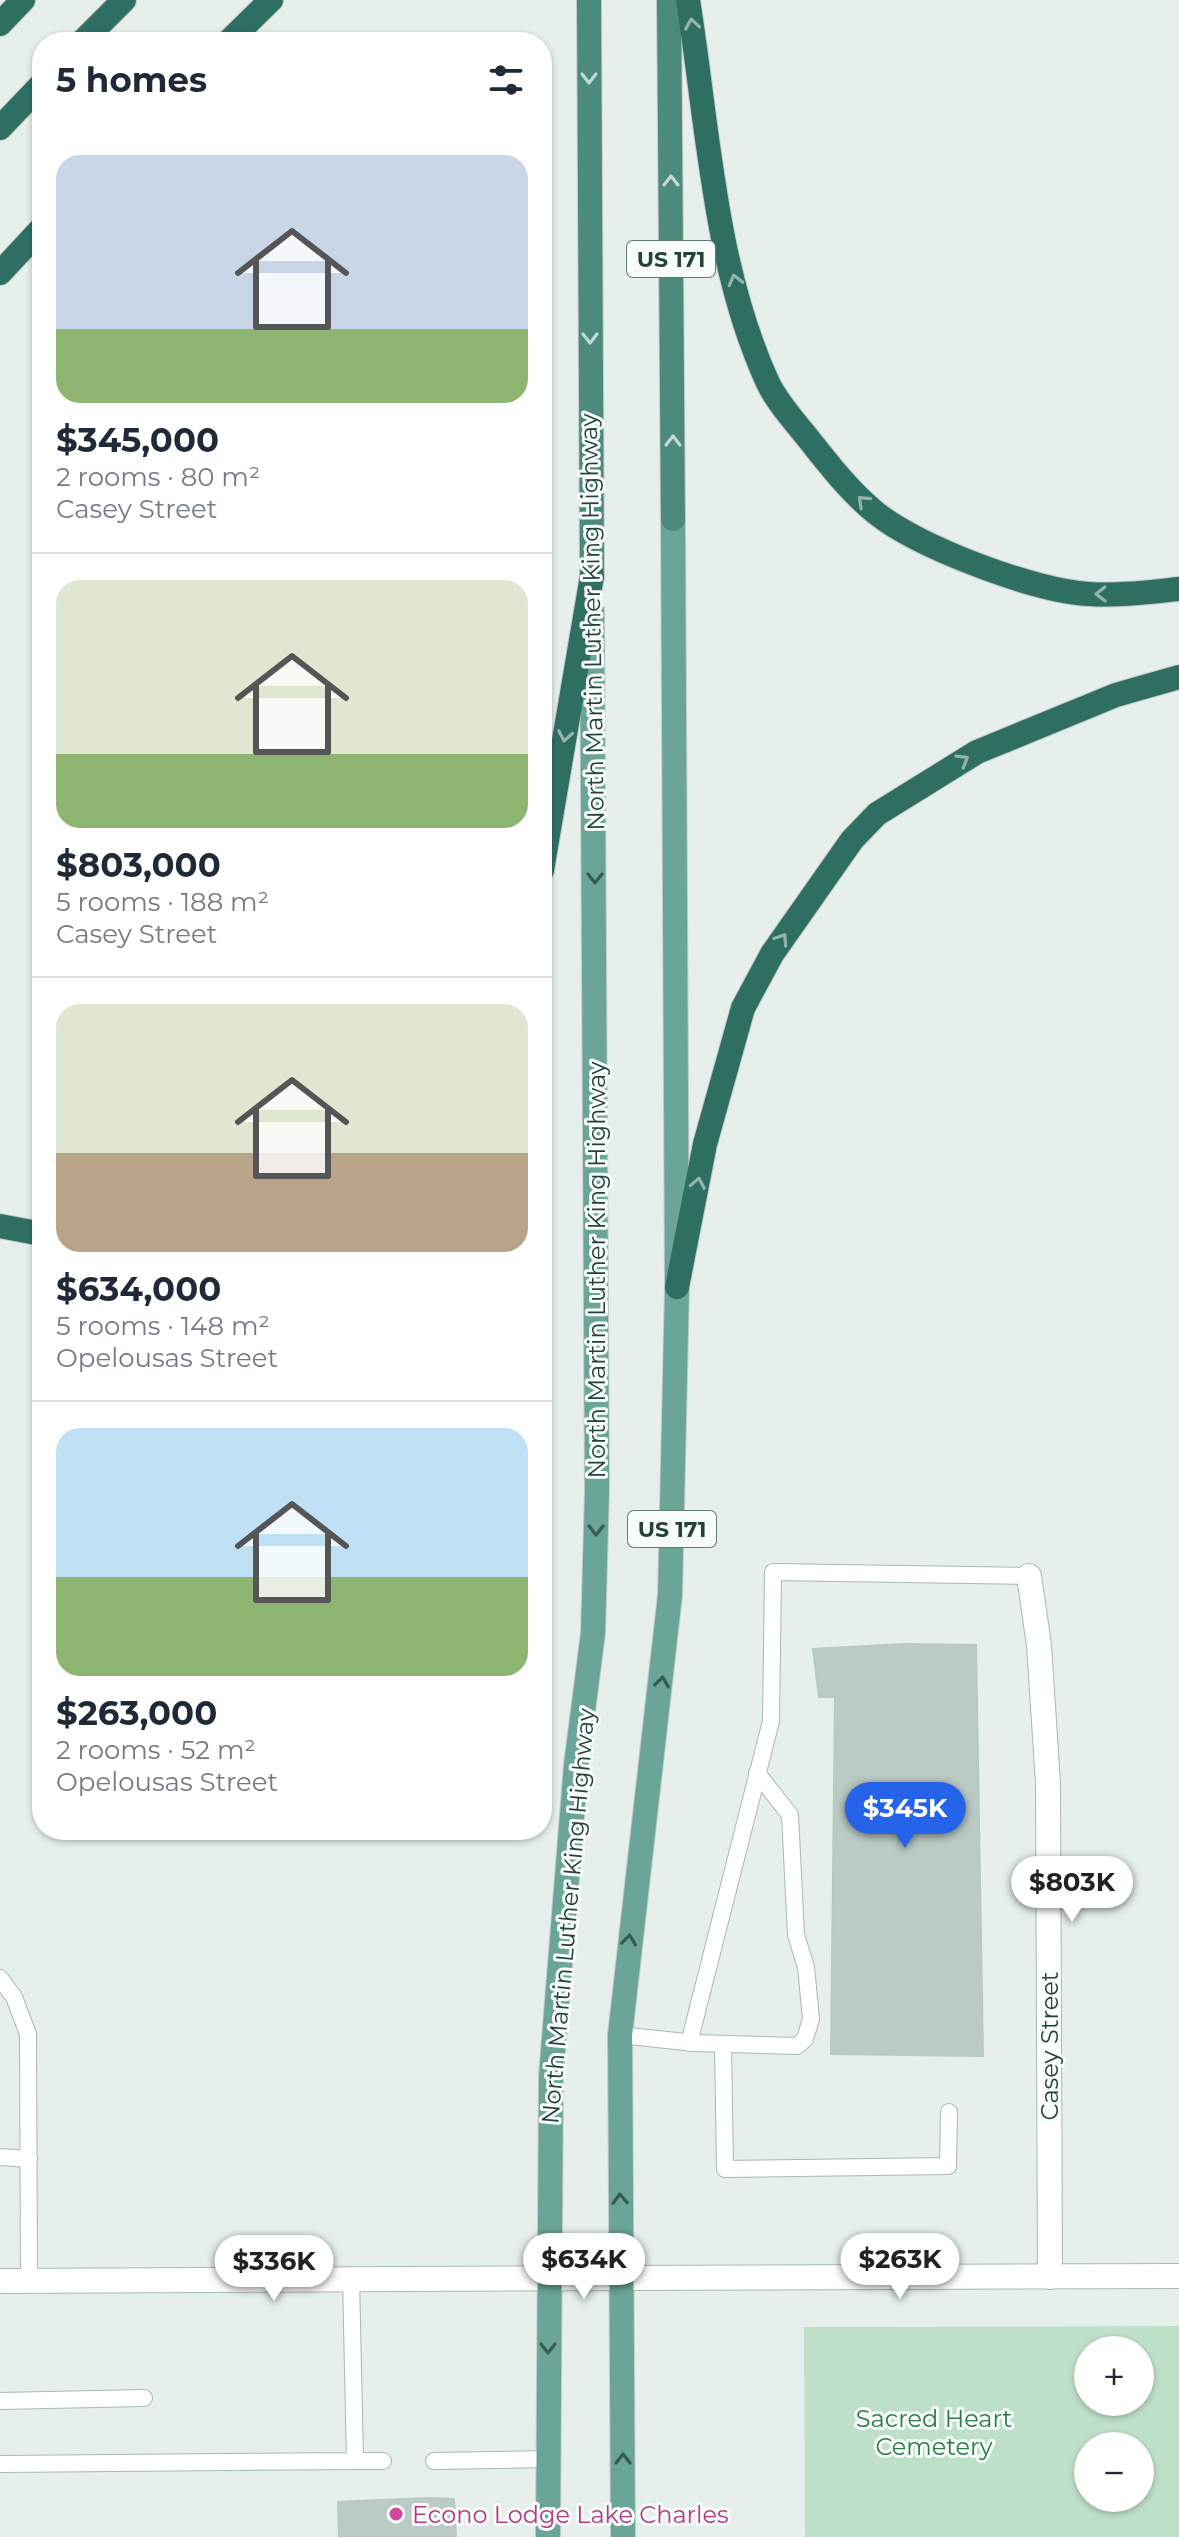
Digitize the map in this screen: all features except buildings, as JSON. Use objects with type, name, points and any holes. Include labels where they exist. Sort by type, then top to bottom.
[{"type":"highway","points":[[0,24],[23,0]]},
{"type":"highway","points":[[92,32],[124,0]]},
{"type":"highway","points":[[238,32],[271,0]]},
{"type":"highway","name":"North Martin Luther King Highway","points":[[589,0],[592,576]]},
{"type":"highway","name":"US 171","points":[[669,0],[673,519]]},
{"type":"highway","points":[[688,0],[722,228],[744,318],[769,386],[845,484],[878,515],[942,549],[1038,585],[1087,594],[1179,589]]},
{"type":"highway","points":[[0,128],[32,94]]},
{"type":"highway","points":[[0,273],[32,239]]},
{"type":"highway","points":[[552,811],[592,576]]},
{"type":"highway","points":[[677,1287],[705,1144],[743,1008],[772,954],[852,840],[877,814],[977,752],[1090,705],[1179,677]]},
{"type":"highway","points":[[0,1226],[32,1232]]},
{"type":"main road","name":"US 171","points":[[623,2537],[620,2035],[670,1595],[677,1287],[673,519]]},
{"type":"main road","name":"North Martin Luther King Highway","points":[[548,2537],[551,2076],[576,1765],[593,1633],[597,1490],[592,576]]},
{"type":"street","name":"Casey Street","points":[[1029,1576],[1039,1645],[1048,1783],[1050,2277]]},
{"type":"street","points":[[0,2281],[548,2276],[1179,2276]]},
{"type":"lane","points":[[689,2043],[771,1721],[773,1572],[1029,1576]]},
{"type":"lane","points":[[620,2035],[689,2043],[797,2046],[805,2039],[811,2019],[806,1967],[796,1935],[790,1815],[757,1773]]},
{"type":"lane","points":[[0,1978],[14,1997],[28,2034],[29,2281]]},
{"type":"lane","points":[[723,2044],[725,2169],[948,2166],[949,2112]]},
{"type":"lane","points":[[0,2157],[29,2159]]},
{"type":"lane","points":[[351,2278],[355,2461]]},
{"type":"lane","points":[[0,2401],[144,2398]]},
{"type":"lane","points":[[434,2461],[548,2459]]},
{"type":"lane","points":[[0,2464],[383,2461]]},
{"type":"green space","name":"Sacred Heart Cemetery","points":[[1179,2326],[1179,2537],[805,2537],[804,2327]]},
{"type":"place","name":"Econo Lodge Lake Charles","points":[[396,2514]]}]
